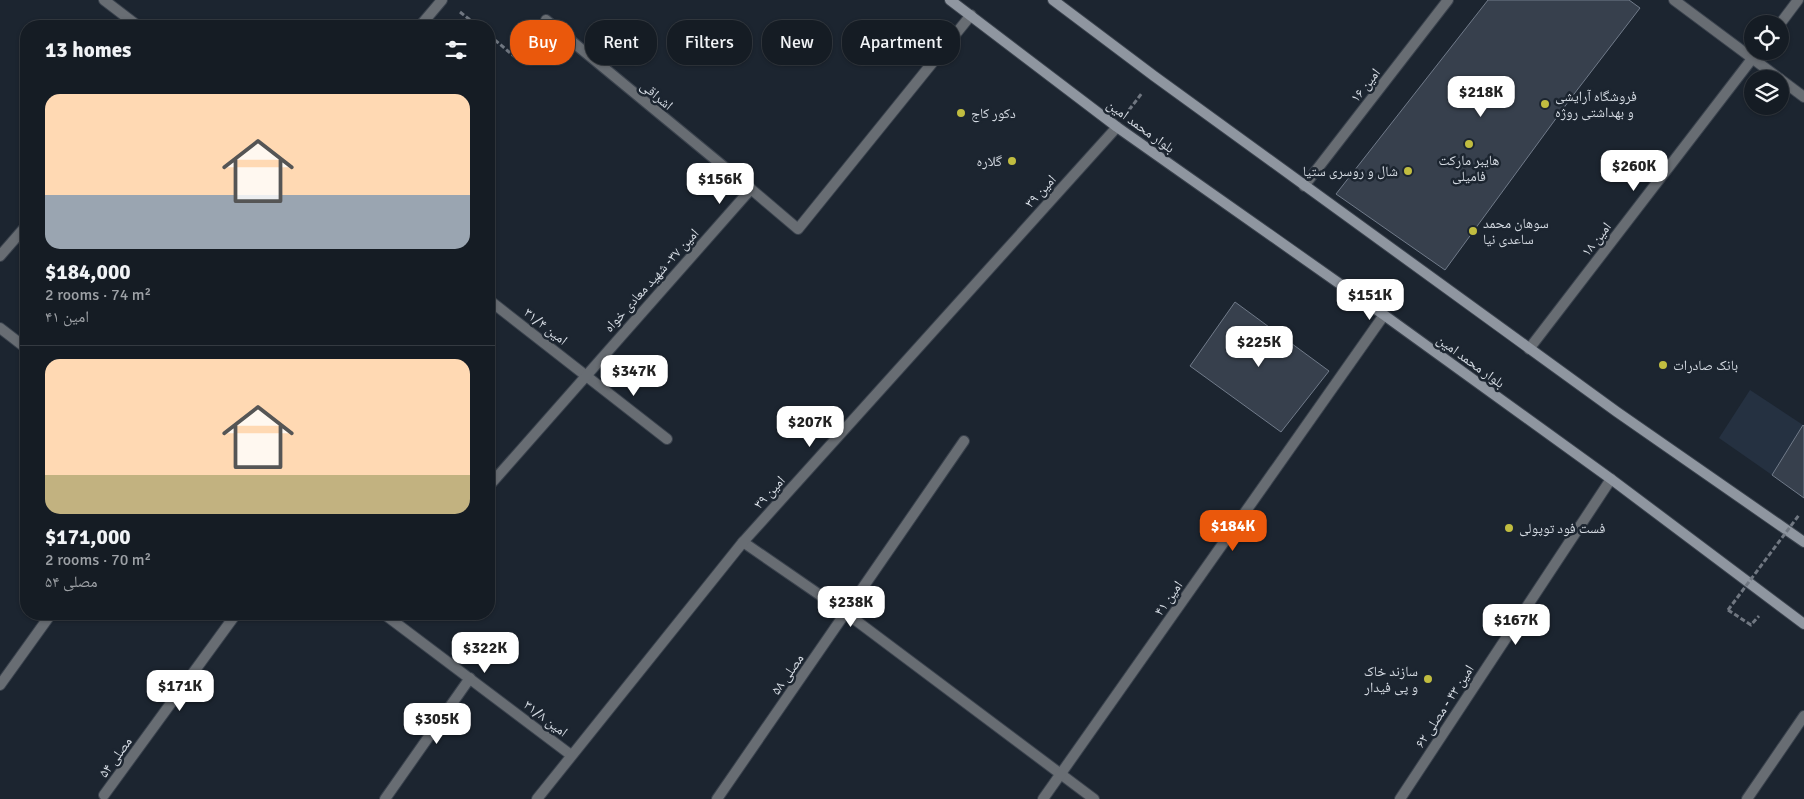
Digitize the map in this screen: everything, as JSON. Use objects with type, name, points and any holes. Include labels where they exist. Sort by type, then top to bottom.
[{"type":"main road","name":"بلوار محمد امین","points":[[950,0],[1117,127],[1384,315],[1611,479],[1804,624]]},
{"type":"main road","points":[[1053,0],[1304,186],[1616,412],[1804,542]]},
{"type":"street","points":[[104,0],[130,20]]},
{"type":"street","points":[[425,20],[442,0]]},
{"type":"street","name":"امین ۱۶","points":[[1304,186],[1448,0]]},
{"type":"street","points":[[1674,0],[1744,47]]},
{"type":"street","points":[[1787,15],[1798,0]]},
{"type":"street","points":[[751,189],[798,229],[971,16]]},
{"type":"street","name":"اشراقی","points":[[575,44],[751,189]]},
{"type":"street","name":"امین ۱۸","points":[[1529,349],[1752,60]]},
{"type":"street","points":[[1761,60],[1771,70]]},
{"type":"street","points":[[1789,86],[1804,97]]},
{"type":"street","name":"امین ۳۹","points":[[537,799],[743,542],[1117,127]]},
{"type":"street","name":"امین ۳۷- شهید معادی خواه","points":[[495,479],[751,189]]},
{"type":"street","points":[[0,256],[20,233]]},
{"type":"street","name":"امین ۳۱/۴","points":[[495,305],[667,439]]},
{"type":"street","name":"امین ۴۱","points":[[1043,799],[1384,315]]},
{"type":"street","points":[[0,328],[20,343]]},
{"type":"street","name":"مصلی ۵۸","points":[[717,799],[964,441]]},
{"type":"street","name":"امین ۴۳ - مصلی ۶۲","points":[[1400,799],[1611,479]]},
{"type":"street","points":[[743,542],[846,613],[1094,799]]},
{"type":"street","points":[[0,685],[47,620]]},
{"type":"street","name":"مصلی ۵۴","points":[[104,795],[232,620]]},
{"type":"street","name":"امین ۳۱/۸","points":[[392,620],[571,755]]},
{"type":"street","points":[[385,799],[470,678]]},
{"type":"street","points":[[1747,799],[1804,716]]},
{"type":"path","points":[[459,10],[471,20]]},
{"type":"path","points":[[495,40],[510,53]]},
{"type":"path","points":[[1117,127],[1154,76]]},
{"type":"path","points":[[1751,625],[1728,610],[1799,515]]},
{"type":"shaded area","points":[[1750,390],[1803,425],[1772,475],[1719,438]]},
{"type":"building","points":[[1488,0],[1629,0],[1640,8],[1571,98],[1445,270],[1336,194]]},
{"type":"building","points":[[1235,302],[1329,371],[1281,432],[1190,366]]},
{"type":"building","points":[[1804,426],[1804,498],[1772,475]]},
{"type":"place","name":"فروشگاه آرایشی و بهداشتی روژه","points":[[1545,104]]},
{"type":"place","name":"دکور کاج","points":[[961,113]]},
{"type":"place","name":"هایبر مارکت فامیلی","points":[[1469,144]]},
{"type":"place","name":"گلاره","points":[[1012,161]]},
{"type":"place","name":"شال و روسری ستیا","points":[[1408,171]]},
{"type":"place","name":"سوهان محمد ساعدی نیا","points":[[1473,231]]},
{"type":"place","name":"بانک صادرات","points":[[1663,365]]},
{"type":"place","name":"فست فود توپولی","points":[[1509,528]]},
{"type":"place","name":"سازند خاک و پی فیدار","points":[[1428,679]]}]
